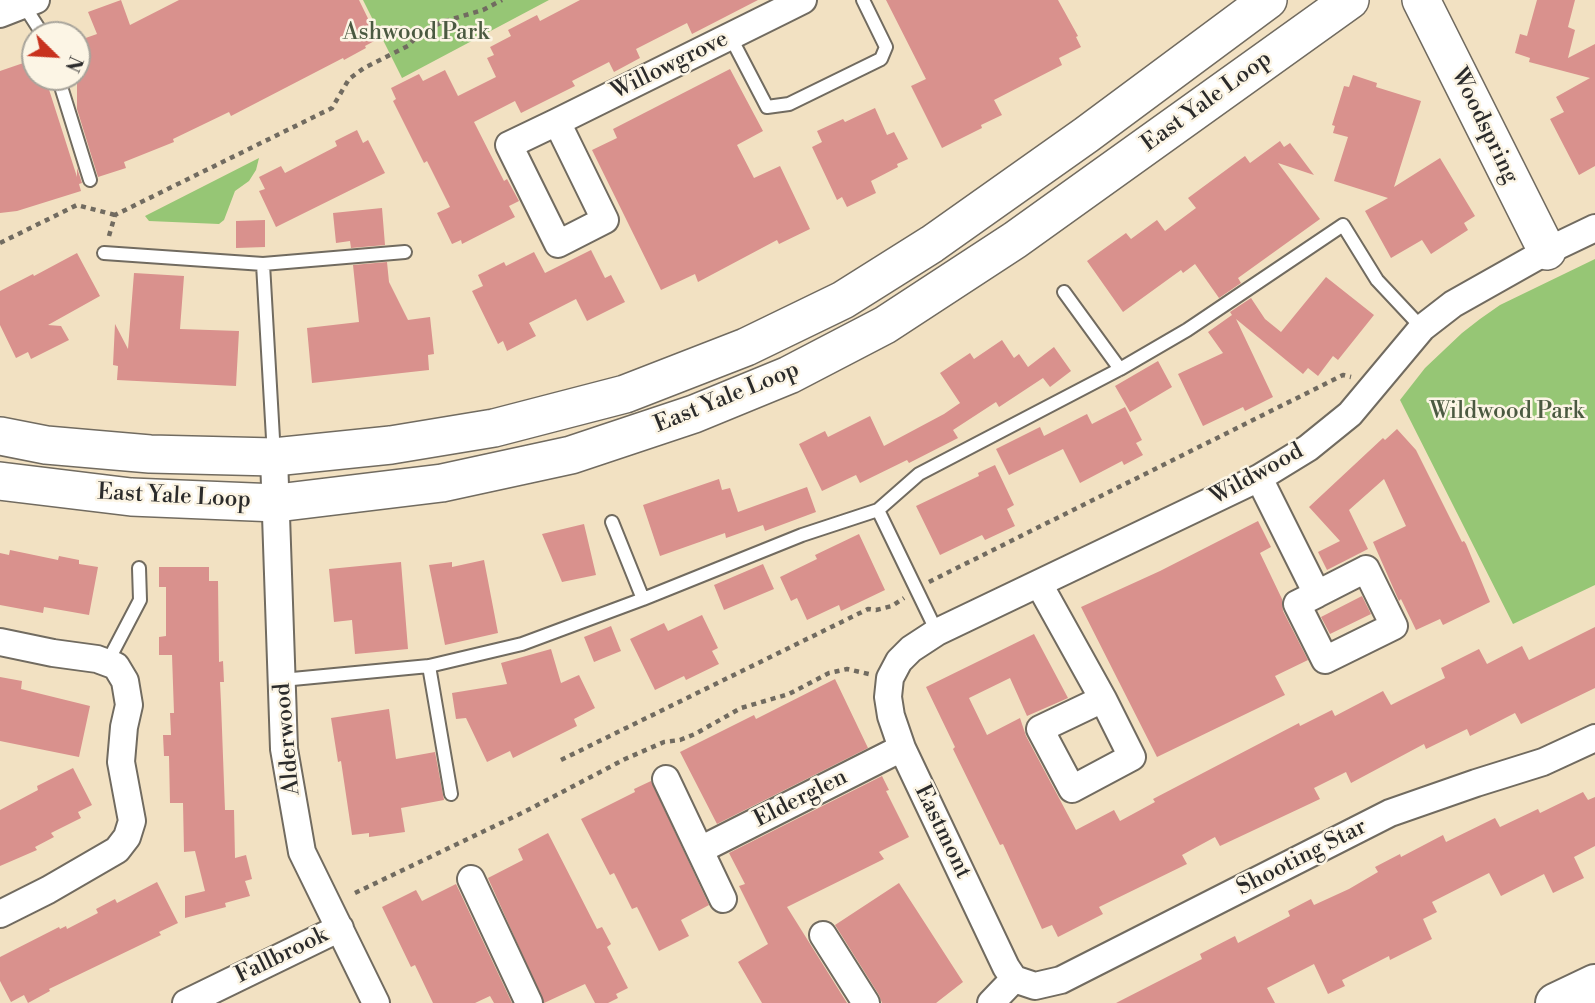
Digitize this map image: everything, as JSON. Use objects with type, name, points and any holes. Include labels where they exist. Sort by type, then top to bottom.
[{"type":"main road","name":"East Yale Loop","points":[[0,436],[46,445],[150,454],[274,457],[391,445],[494,428],[625,394],[746,347],[843,300],[932,244],[1086,135],[1268,0]]},
{"type":"main road","name":"East Yale Loop","points":[[0,481],[131,497],[277,503],[442,483],[571,455],[694,414],[789,375],[885,324],[1015,240],[1350,0]]},
{"type":"main road","name":"Woodspring","points":[[1421,0],[1546,251]]},
{"type":"main road","points":[[1555,1003],[1595,984]]},
{"type":"street","name":"Willowgrove","points":[[557,122],[730,36],[788,3]]},
{"type":"street","name":"Wildwood","points":[[880,676],[911,649],[937,632],[1259,478],[1308,448],[1350,414],[1422,328],[1453,304],[1546,251],[1595,228]]},
{"type":"street","name":"Alderwood","points":[[274,457],[284,750],[302,852],[376,1003]]},
{"type":"street","points":[[1259,478],[1317,594]]},
{"type":"street","points":[[1039,584],[1103,699]]},
{"type":"street","points":[[0,642],[97,659],[116,666],[125,681],[129,705],[121,762],[132,821],[127,836],[117,850],[0,914]]},
{"type":"street","name":"Eastmont","points":[[880,676],[902,748],[1014,979]]},
{"type":"street","name":"Shooting Star","points":[[1014,979],[1035,986],[1061,980],[1390,813],[1544,762],[1595,737]]},
{"type":"street","name":"Elderglen","points":[[700,850],[902,748]]},
{"type":"street","points":[[666,779],[723,899]]},
{"type":"street","points":[[471,879],[529,1003]]},
{"type":"street","name":"Fallbrook","points":[[186,1003],[340,928]]},
{"type":"street","points":[[823,935],[866,1003]]},
{"type":"street","points":[[990,1003],[1014,979]]},
{"type":"lane","points":[[730,36],[767,107],[789,104],[881,59],[887,47],[863,0]]},
{"type":"lane","points":[[20,5],[32,21]]},
{"type":"lane","points":[[62,91],[90,180]]},
{"type":"lane","points":[[282,680],[429,666],[522,645],[802,535],[878,510],[919,474],[1120,369],[1187,330],[1343,225],[1377,280],[1422,328]]},
{"type":"lane","points":[[104,253],[263,264],[405,252]]},
{"type":"lane","points":[[263,264],[274,457]]},
{"type":"lane","points":[[1064,292],[1120,369]]},
{"type":"lane","points":[[878,510],[937,632]]},
{"type":"lane","points":[[612,522],[643,599]]},
{"type":"lane","points":[[107,663],[140,600],[139,568]]},
{"type":"lane","points":[[429,666],[451,794]]},
{"type":"path","points":[[0,243],[77,205],[115,215],[332,107],[349,79],[364,68],[408,46],[419,34],[442,22],[483,10],[502,0]]},
{"type":"path","points":[[104,253],[115,215]]},
{"type":"path","points":[[561,760],[867,609],[892,606],[916,590],[1343,375],[1352,377]]},
{"type":"path","points":[[355,893],[526,811],[625,759],[664,742],[695,734],[741,709],[789,694],[829,673],[847,669],[880,676]]},
{"type":"green space","name":"Ashwood Park","points":[[363,0],[549,0],[402,78]]},
{"type":"green space","points":[[259,158],[256,170],[249,181],[235,191],[224,220],[219,224],[149,221],[145,216]]},
{"type":"green space","name":"Wildwood Park","points":[[1595,259],[1595,585],[1513,624],[1400,400],[1425,368],[1480,319],[1500,305]]},
{"type":"building","points":[[121,0],[130,25],[179,0],[359,0],[378,39],[344,60],[343,58],[231,116],[229,112],[173,139],[174,142],[124,162],[126,168],[98,177],[77,109],[77,91],[91,91],[91,36],[97,34],[88,12]]},
{"type":"building","points":[[580,0],[758,0],[692,34],[687,23],[636,49],[640,58],[614,72],[609,62],[572,81],[575,86],[521,113],[515,101],[474,122],[504,181],[507,179],[519,201],[509,206],[515,217],[462,244],[461,240],[452,244],[437,213],[450,207],[393,101],[396,99],[391,88],[419,74],[423,81],[445,70],[458,96],[496,77],[487,58],[494,55],[490,47],[511,36],[508,30],[537,15],[540,21]]},
{"type":"building","points":[[886,0],[1058,0],[1078,36],[1076,37],[1081,47],[1059,58],[1062,65],[994,100],[1002,115],[942,148],[911,86],[926,79]]},
{"type":"building","points":[[1537,0],[1575,0],[1568,27],[1575,30],[1568,58],[1595,44],[1595,166],[1579,175],[1550,119],[1564,112],[1556,97],[1590,78],[1529,62],[1530,58],[1515,53],[1520,34],[1527,36]]},
{"type":"building","points":[[21,64],[21,91],[49,91],[77,177],[77,168],[82,183],[79,184],[81,191],[17,211],[0,213],[0,71]]},
{"type":"building","points":[[730,69],[763,131],[737,145],[754,178],[780,166],[810,229],[779,244],[777,240],[698,282],[695,274],[661,290],[592,150],[617,138],[613,129]]},
{"type":"building","points":[[1353,75],[1377,83],[1376,87],[1421,101],[1394,187],[1440,158],[1475,216],[1464,223],[1468,230],[1431,254],[1422,240],[1391,258],[1365,211],[1388,198],[1334,181],[1348,137],[1333,133],[1335,126],[1332,125],[1344,86],[1349,87]]},
{"type":"building","points":[[875,108],[887,135],[894,132],[908,159],[871,181],[876,193],[847,207],[842,197],[837,200],[812,147],[822,142],[817,131]]},
{"type":"building","points":[[357,130],[363,143],[368,140],[385,173],[276,227],[259,191],[265,189],[259,177],[281,166],[285,173],[337,146],[335,141]]},
{"type":"building","points":[[1280,141],[1284,147],[1290,143],[1314,175],[1278,163],[1320,219],[1238,278],[1241,283],[1219,298],[1195,264],[1183,273],[1181,270],[1123,312],[1087,261],[1126,233],[1131,239],[1157,220],[1165,231],[1196,208],[1188,198],[1245,156],[1250,163]]},
{"type":"building","points":[[382,208],[385,245],[351,248],[350,241],[336,243],[333,213]]},
{"type":"building","points":[[265,220],[265,247],[236,248],[236,221]]},
{"type":"building","points":[[591,250],[605,278],[611,275],[625,302],[587,321],[576,299],[529,323],[536,336],[507,351],[503,341],[498,344],[472,291],[483,286],[478,275],[504,262],[506,266],[534,252],[545,273]]},
{"type":"building","points":[[77,253],[100,296],[48,325],[61,326],[69,340],[31,359],[28,352],[16,358],[0,325],[0,291]]},
{"type":"building","points":[[387,262],[389,282],[408,320],[430,317],[434,354],[428,355],[429,370],[312,383],[307,328],[359,322],[353,265]]},
{"type":"building","points":[[134,273],[184,276],[180,329],[239,331],[236,386],[117,380],[118,366],[113,365],[115,324],[128,349]]},
{"type":"building","points":[[1326,277],[1374,315],[1338,360],[1333,356],[1318,376],[1308,368],[1303,374],[1236,319],[1273,397],[1245,411],[1243,407],[1203,426],[1178,374],[1223,353],[1208,332],[1251,298],[1265,319],[1281,332]]},
{"type":"building","points":[[1002,340],[1014,358],[1019,354],[1028,367],[1054,347],[1071,371],[1050,387],[1043,378],[999,407],[996,402],[953,430],[958,438],[909,463],[907,460],[860,483],[856,475],[822,491],[799,444],[825,431],[828,437],[870,416],[884,446],[960,403],[940,373],[970,353],[974,359]]},
{"type":"building","points":[[1158,361],[1172,387],[1130,412],[1115,386]]},
{"type":"building","points":[[1125,407],[1142,440],[1136,443],[1143,455],[1124,465],[1122,461],[1080,483],[1063,449],[1009,475],[996,449],[1040,427],[1044,436],[1087,414],[1092,424]]},
{"type":"building","points":[[1397,429],[1416,450],[1462,542],[1466,544],[1490,602],[1443,625],[1440,619],[1416,630],[1401,599],[1399,601],[1373,542],[1406,526],[1384,479],[1349,510],[1368,549],[1327,570],[1318,552],[1340,541],[1309,507],[1383,438],[1385,440]]},
{"type":"building","points":[[995,465],[1014,505],[1007,509],[1015,526],[985,540],[982,535],[940,555],[916,506],[979,476],[978,473]]},
{"type":"building","points":[[719,479],[722,490],[730,488],[738,512],[807,487],[816,512],[765,531],[763,525],[726,538],[725,533],[660,556],[643,505]]},
{"type":"building","points":[[1258,521],[1271,547],[1260,553],[1282,599],[1283,611],[1308,660],[1275,676],[1285,695],[1157,757],[1081,607],[1160,571]]},
{"type":"building","points":[[584,524],[596,575],[562,582],[542,534]]},
{"type":"building","points":[[859,534],[885,590],[841,611],[839,605],[807,620],[797,598],[791,601],[780,577],[817,559],[815,555]]},
{"type":"building","points":[[10,550],[58,560],[59,556],[79,560],[79,564],[98,567],[89,615],[44,607],[43,613],[0,605],[0,553],[9,555]]},
{"type":"building","points":[[484,560],[498,633],[445,645],[429,565],[452,562],[452,567]]},
{"type":"building","points":[[401,562],[408,649],[355,654],[352,620],[334,622],[329,569]]},
{"type":"building","points":[[763,564],[774,589],[724,610],[714,585]]},
{"type":"building","points":[[159,567],[209,567],[209,581],[218,581],[219,662],[223,661],[224,682],[220,682],[225,810],[234,810],[235,858],[246,855],[252,879],[245,881],[250,896],[225,903],[226,907],[185,918],[185,896],[205,891],[195,851],[184,852],[183,803],[170,803],[169,756],[164,756],[163,735],[171,735],[170,713],[174,713],[172,655],[159,655],[159,637],[166,636],[166,587],[159,587]]},
{"type":"building","points":[[1362,596],[1371,614],[1330,634],[1321,617]]},
{"type":"building","points":[[702,615],[718,648],[712,651],[719,664],[686,680],[684,676],[655,690],[630,639],[664,623],[668,631]]},
{"type":"building","points":[[611,626],[621,651],[594,662],[584,637]]},
{"type":"building","points":[[1595,627],[1595,688],[1521,724],[1515,713],[1470,736],[1467,729],[1426,749],[1424,744],[1351,783],[1346,772],[1314,788],[1320,799],[1220,846],[1215,837],[1182,855],[1187,864],[1099,907],[1103,914],[1058,937],[1052,925],[1042,929],[1003,844],[1000,845],[953,749],[955,747],[926,687],[1034,634],[1068,698],[1027,716],[1010,678],[969,698],[987,735],[1020,718],[1026,736],[1076,830],[1114,810],[1120,821],[1155,802],[1153,799],[1299,723],[1300,726],[1332,710],[1335,716],[1383,691],[1391,705],[1445,678],[1441,668],[1479,649],[1487,664],[1522,646],[1529,660]]},
{"type":"building","points":[[551,649],[561,683],[579,675],[595,708],[574,719],[577,726],[513,758],[510,751],[487,762],[466,718],[456,719],[452,693],[507,684],[501,663]]},
{"type":"building","points":[[0,677],[22,681],[21,689],[90,706],[79,757],[0,741]]},
{"type":"building","points":[[835,679],[868,748],[717,824],[680,752],[754,715],[756,719]]},
{"type":"building","points":[[389,709],[396,759],[435,752],[444,800],[401,808],[405,832],[369,837],[369,833],[352,835],[341,761],[338,762],[331,718]]},
{"type":"building","points":[[73,768],[92,805],[78,812],[81,818],[51,833],[54,837],[35,847],[37,850],[0,866],[0,810],[38,790],[37,786]]},
{"type":"building","points":[[882,776],[889,790],[886,791],[909,837],[879,852],[884,859],[787,907],[847,1003],[762,1003],[738,962],[768,944],[739,886],[745,884],[729,853]]},
{"type":"building","points":[[651,781],[709,905],[681,920],[689,936],[659,951],[637,907],[632,909],[614,873],[610,875],[581,819]]},
{"type":"building","points":[[1583,792],[1588,800],[1595,797],[1595,846],[1574,857],[1584,878],[1553,893],[1544,874],[1501,896],[1489,873],[1432,902],[1437,912],[1423,919],[1432,939],[1390,960],[1389,956],[1342,980],[1345,986],[1328,994],[1314,964],[1267,988],[1275,1003],[1116,1003],[1202,959],[1200,954],[1235,936],[1238,943],[1290,916],[1288,911],[1311,899],[1314,905],[1349,889],[1378,872],[1375,867],[1400,854],[1401,857],[1443,835],[1446,842],[1495,818],[1500,827],[1538,809],[1540,813]]},
{"type":"building","points":[[548,833],[597,929],[602,927],[611,944],[607,947],[628,988],[616,994],[618,998],[608,1003],[595,1003],[585,984],[544,1003],[488,878],[523,860],[518,849]]},
{"type":"building","points":[[157,882],[178,923],[159,932],[161,935],[49,989],[50,991],[28,1003],[24,995],[11,1002],[0,981],[0,957],[59,927],[60,929],[66,926],[67,929],[98,913],[96,909],[115,899],[117,903]]},
{"type":"building","points":[[899,883],[963,982],[936,1003],[882,1003],[835,925]]},
{"type":"building","points":[[456,884],[512,1003],[494,1003],[490,996],[475,1003],[433,1003],[415,965],[411,967],[382,907],[416,890],[422,901]]}]
